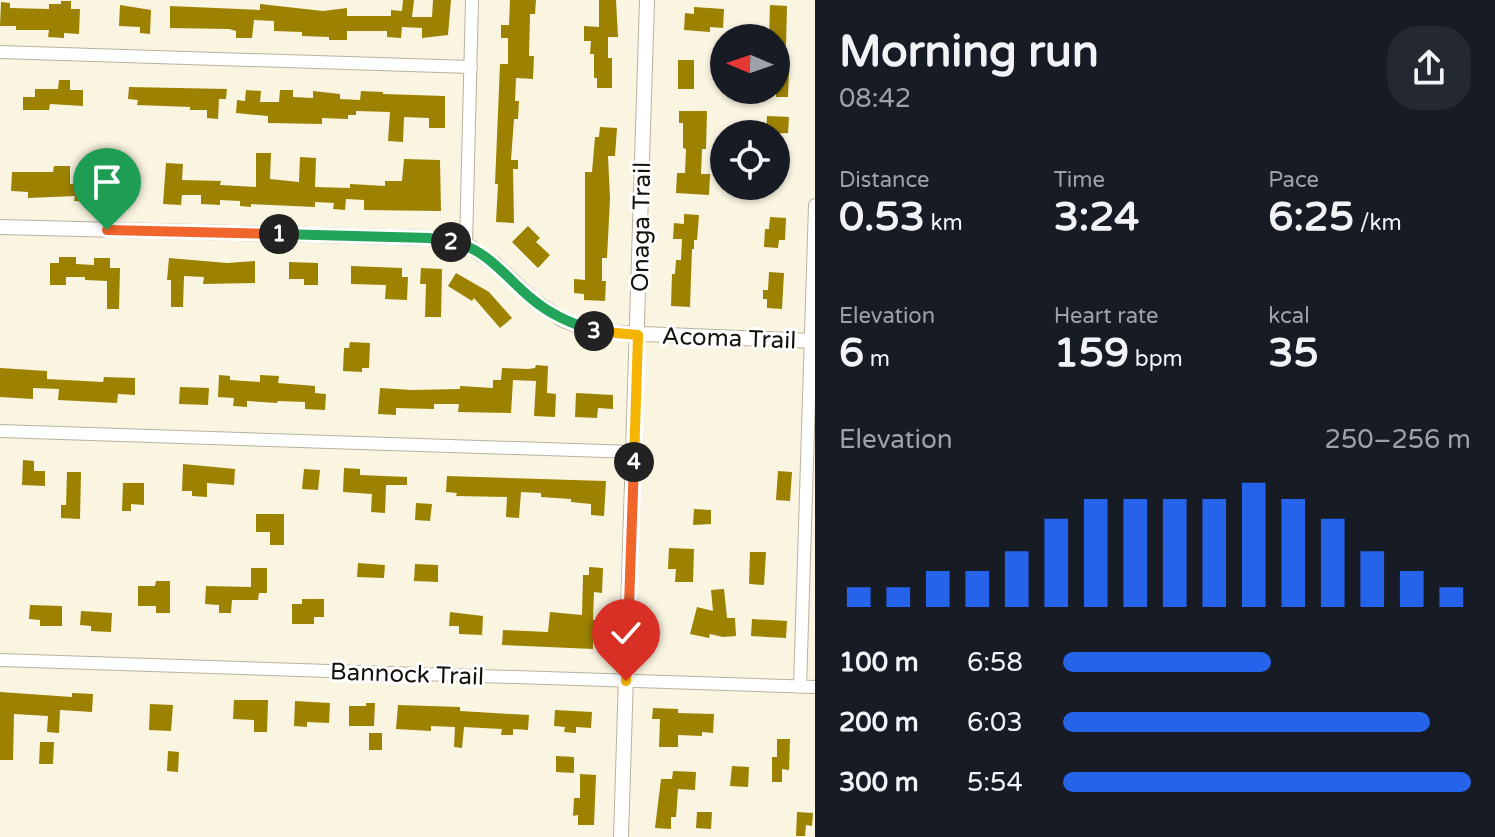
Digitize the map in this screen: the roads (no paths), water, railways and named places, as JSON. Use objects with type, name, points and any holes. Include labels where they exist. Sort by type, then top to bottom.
[{"type":"street","points":[[466,244],[472,0]]},
{"type":"street","name":"Onaga Trail","points":[[621,837],[647,0]]},
{"type":"street","points":[[0,52],[471,67]]},
{"type":"street","points":[[800,687],[815,205]]},
{"type":"street","name":"Acoma Trail","points":[[0,227],[429,238],[466,244],[494,263],[533,300],[563,320],[594,332],[813,341]]},
{"type":"street","points":[[0,431],[634,452]]},
{"type":"street","name":"Bannock Trail","points":[[0,660],[815,687]]}]
